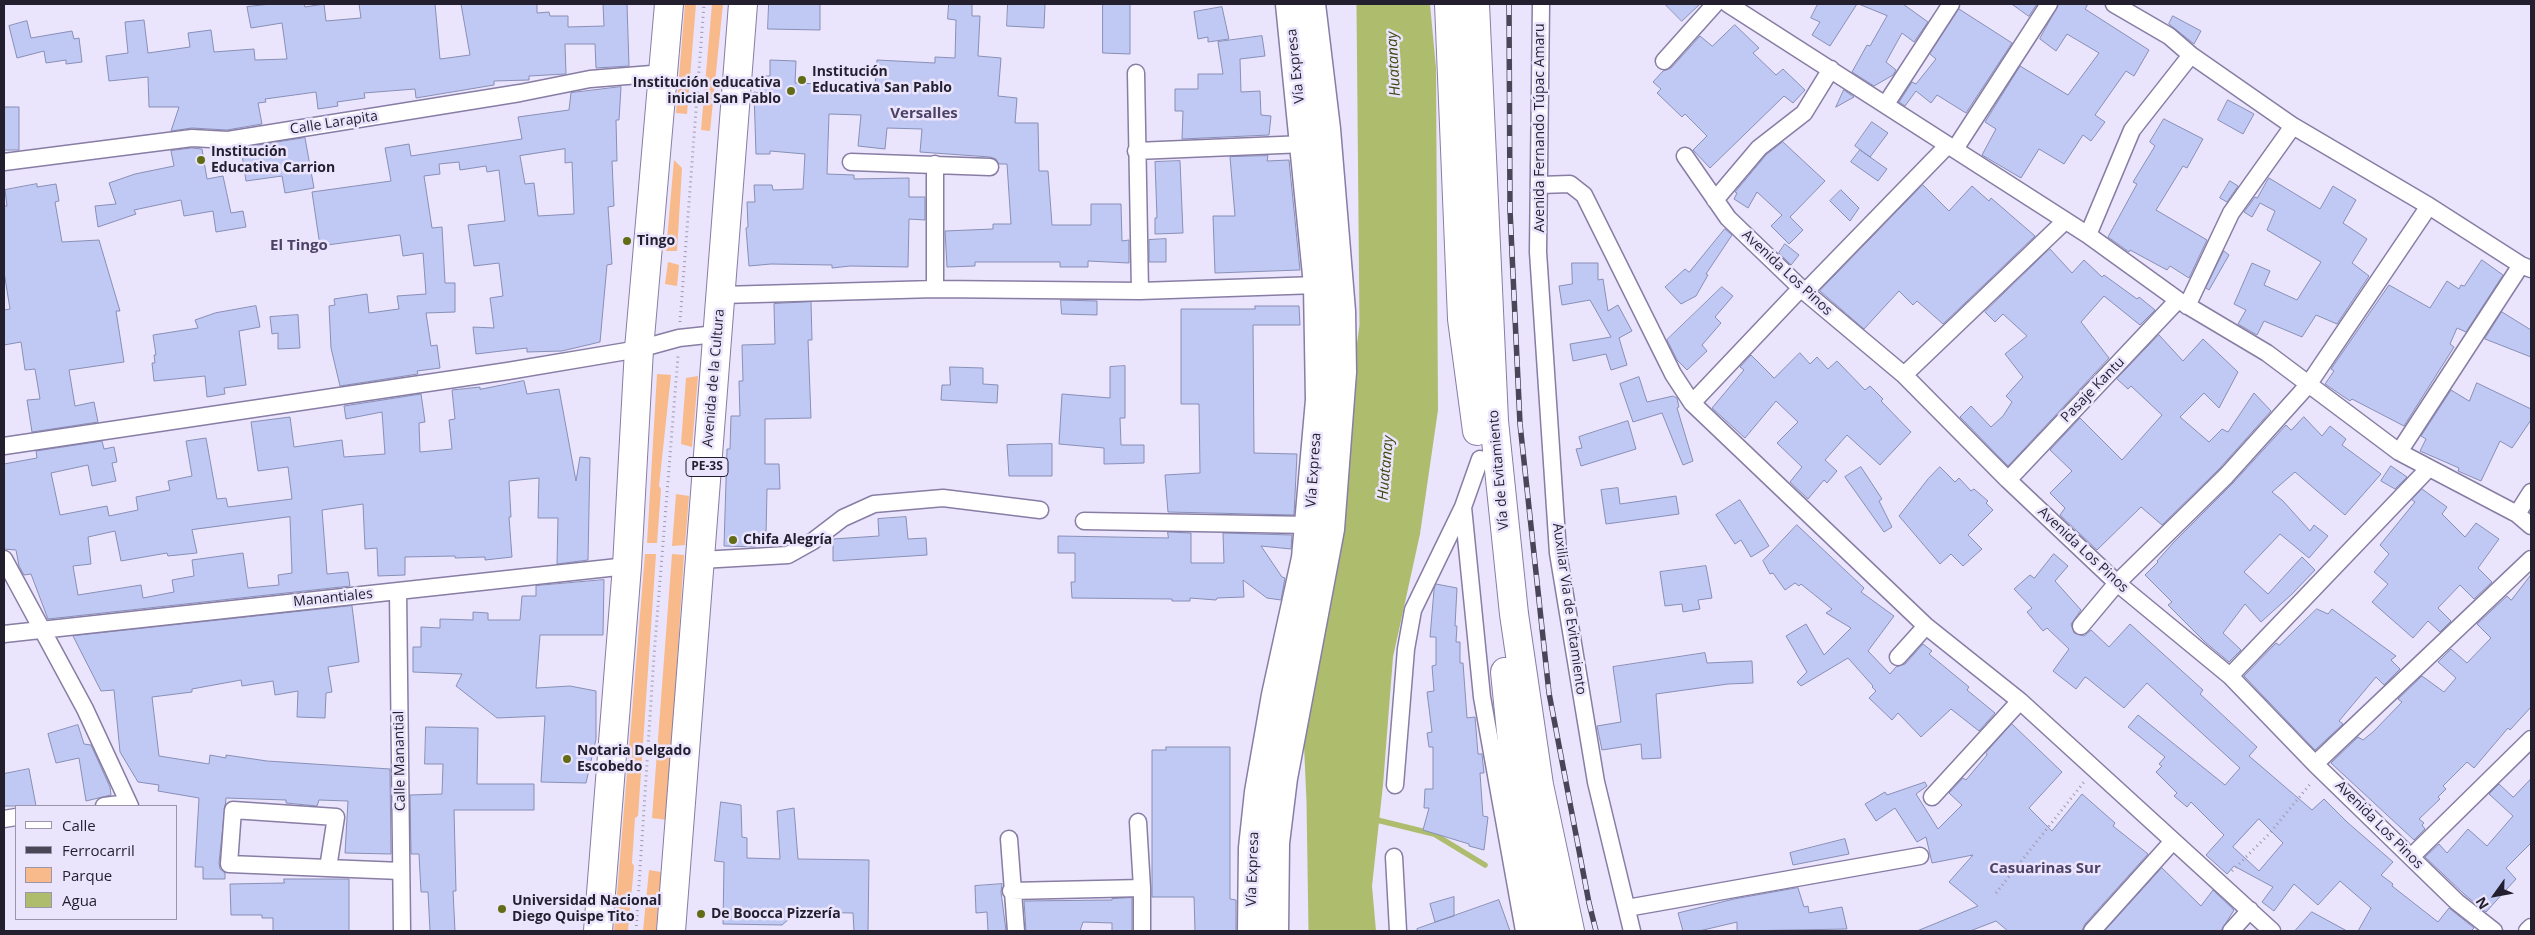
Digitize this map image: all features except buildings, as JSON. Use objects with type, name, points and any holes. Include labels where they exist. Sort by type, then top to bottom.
[{"type":"highway","points":[[598,931],[627,566],[639,349],[669,4]]},
{"type":"highway","name":"Avenida de la Cultura","points":[[671,931],[701,560],[716,334],[722,295],[743,4]]},
{"type":"highway","name":"Vía de Evitamiento","points":[[1449,4],[1462,319],[1480,459],[1495,696],[1514,762],[1545,931]]},
{"type":"highway","name":"Vía de Evitamiento","points":[[1475,4],[1495,431],[1514,614],[1536,766],[1570,931]]},
{"type":"main road","name":"Vía Expresa","points":[[1252,931],[1252,848],[1258,792],[1275,695],[1305,558],[1310,525],[1319,400],[1317,285],[1305,144],[1290,4]]},
{"type":"main road","name":"Vía Expresa","points":[[1275,931],[1276,843],[1289,750],[1331,529],[1344,372],[1342,311],[1328,138],[1312,4]]},
{"type":"street","name":"Avenida Fernando Túpac Amaru","points":[[1538,252],[1540,4]]},
{"type":"street","points":[[1664,61],[1715,4]]},
{"type":"street","points":[[1728,4],[1886,104],[2064,222],[2088,235],[2183,303],[2267,354],[2399,452],[2517,514],[2531,526]]},
{"type":"street","points":[[1886,104],[1951,4]]},
{"type":"street","points":[[1692,404],[1803,290],[1952,147],[2049,4]]},
{"type":"street","points":[[2114,4],[2169,36],[2191,54],[2293,126],[2430,206],[2526,267],[2399,452]]},
{"type":"street","points":[[2088,235],[2132,130],[2191,54]]},
{"type":"street","points":[[1715,200],[1759,148],[1804,113],[1830,69]]},
{"type":"street","name":"Calle Larapita","points":[[4,162],[192,138],[236,139],[520,93],[590,79],[664,73]]},
{"type":"street","points":[[1136,73],[1140,291]]},
{"type":"street","name":"Pasaje Kantu","points":[[2008,480],[2183,303],[2232,213],[2293,126]]},
{"type":"street","points":[[1136,151],[1305,144]]},
{"type":"street","name":"Avenida Los Pinos","points":[[1684,156],[1728,218],[1803,290],[1904,375],[2008,480],[2117,583],[2230,676],[2456,902],[2494,931]]},
{"type":"street","points":[[851,162],[990,167]]},
{"type":"street","points":[[935,164],[935,289]]},
{"type":"street","points":[[1540,185],[1570,184],[1584,195],[1673,374],[1692,404],[1926,626],[2020,701],[2173,841],[2221,882],[2272,931]]},
{"type":"street","points":[[2081,626],[2117,583],[2226,476],[2308,385],[2430,206]]},
{"type":"street","points":[[1904,375],[2064,222]]},
{"type":"street","name":"Auxiliar Via de Evitamiento","points":[[1538,252],[1558,553],[1596,782],[1632,931]]},
{"type":"street","points":[[722,295],[935,289],[1140,291],[1317,285]]},
{"type":"street","points":[[4,446],[639,349],[679,338],[716,334]]},
{"type":"street","points":[[1395,785],[1406,650],[1413,610],[1463,507],[1480,459]]},
{"type":"street","points":[[2230,676],[2429,468]]},
{"type":"street","points":[[2517,514],[2531,492]]},
{"type":"street","points":[[701,560],[788,555],[813,541],[843,518],[874,504],[943,498],[1040,510]]},
{"type":"street","points":[[1463,507],[1495,696],[1524,931]]},
{"type":"street","points":[[1084,521],[1310,525]]},
{"type":"street","points":[[4,559],[85,710],[129,805]]},
{"type":"street","points":[[2319,767],[2531,559]]},
{"type":"street","name":"Manantiales","points":[[4,634],[627,566]]},
{"type":"street","name":"Calle Manantial","points":[[398,591],[402,931]]},
{"type":"street","points":[[1898,657],[1926,626]]},
{"type":"street","points":[[1932,797],[2020,701]]},
{"type":"street","points":[[2411,857],[2531,739]]},
{"type":"street","points":[[328,868],[336,817],[233,810],[229,864],[328,868],[401,870]]},
{"type":"street","points":[[1138,822],[1142,888],[1142,931]]},
{"type":"street","points":[[1009,840],[1011,891],[1016,931]]},
{"type":"street","points":[[2092,931],[2173,841]]},
{"type":"street","points":[[1627,908],[1920,856]]},
{"type":"street","points":[[1394,857],[1398,931]]},
{"type":"street","points":[[1011,891],[1142,888]]},
{"type":"street","points":[[2231,931],[2250,910]]},
{"type":"street","points":[[2527,931],[2531,927]]},
{"type":"path","points":[[636,931],[654,656]]},
{"type":"path","points":[[2221,882],[2269,834],[2319,767]]},
{"type":"path","points":[[1996,893],[2094,769]]},
{"type":"green space","points":[[685,4],[696,4],[687,114],[676,113]]},
{"type":"green space","points":[[712,4],[723,4],[710,131],[701,130]]},
{"type":"green space","points":[[674,160],[682,168],[677,251],[666,251]]},
{"type":"green space","points":[[668,262],[679,265],[677,286],[665,284]]},
{"type":"green space","points":[[657,374],[671,375],[659,486],[661,489],[657,543],[647,543]]},
{"type":"green space","points":[[698,376],[692,447],[681,444],[686,378]]},
{"type":"green space","points":[[676,494],[689,496],[685,545],[672,546]]},
{"type":"green space","points":[[645,554],[656,554],[638,816],[635,818],[632,863],[634,866],[628,931],[614,931]]},
{"type":"green space","points":[[672,554],[684,555],[667,820],[652,818]]},
{"type":"green space","points":[[649,870],[661,872],[656,931],[643,931]]},
{"type":"water","name":"Huatanay","points":[[1374,4],[1430,4],[1436,68],[1438,410],[1420,534],[1393,657],[1383,785],[1372,886],[1376,931],[1326,931],[1324,801],[1320,711],[1340,600],[1377,326]]},
{"type":"waterway","points":[[1326,931],[1324,801],[1320,711],[1340,600],[1377,326],[1374,4]]},
{"type":"waterway","points":[[1373,819],[1434,834],[1485,865]]},
{"type":"railway","points":[[1509,4],[1510,210],[1520,424],[1549,693],[1596,931]]},
{"type":"place","name":"Institución Educativa San Pablo","points":[[802,80]]},
{"type":"place","name":"Institución educativa inicial San Pablo","points":[[791,91]]},
{"type":"place","name":"Institución Educativa Carrion","points":[[201,160]]},
{"type":"place","name":"Tingo","points":[[627,241]]},
{"type":"place","name":"Chifa Alegría","points":[[733,540]]},
{"type":"place","name":"Notaria Delgado Escobedo","points":[[567,759]]},
{"type":"place","name":"Universidad Nacional Diego Quispe Tito","points":[[502,909]]},
{"type":"place","name":"De Boocca Pizzería","points":[[701,914]]},
{"type":"district","name":"Versalles","points":[[924,114]]},
{"type":"district","name":"El Tingo","points":[[299,246]]},
{"type":"district","name":"Casuarinas Sur","points":[[2045,869]]}]
